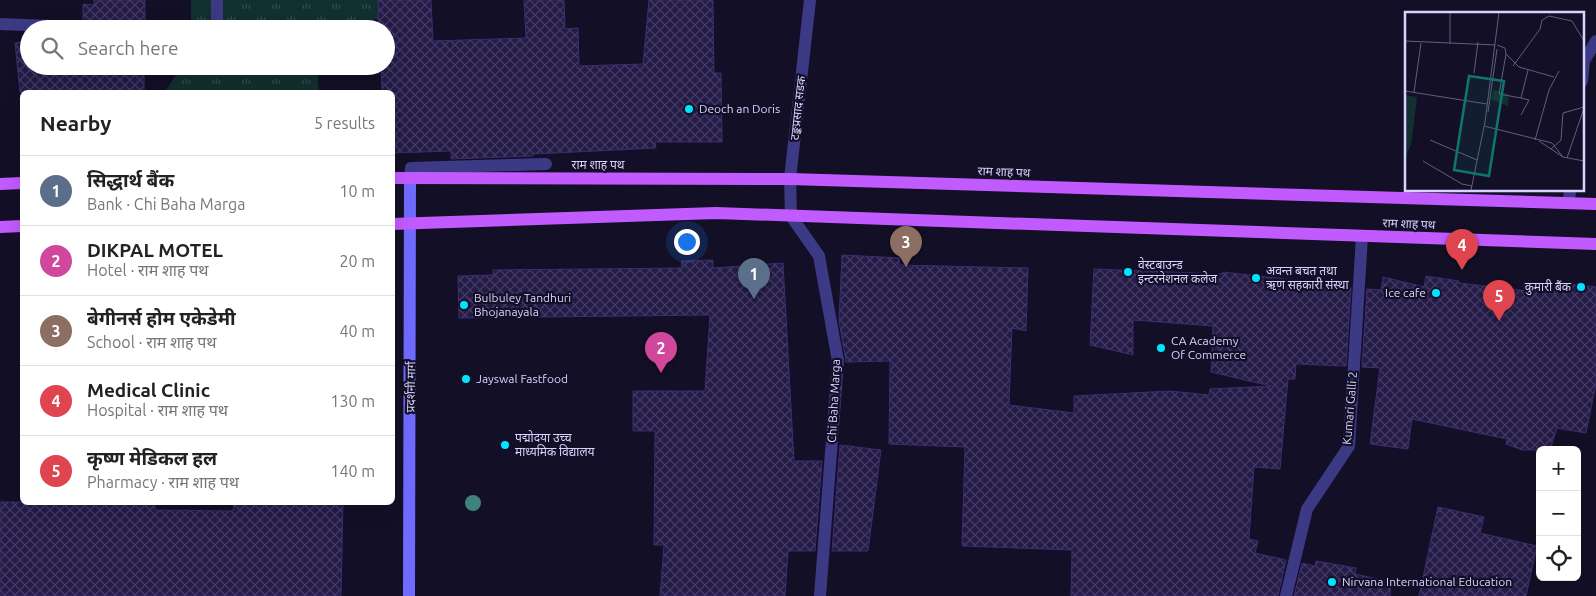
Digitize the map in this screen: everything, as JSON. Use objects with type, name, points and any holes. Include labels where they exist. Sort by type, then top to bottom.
[{"type":"main road","name":"राम शाह पथ","points":[[395,178],[790,179],[1569,196],[1596,204]]},
{"type":"main road","name":"प्रदर्शनी मार्ग","points":[[409,596],[410,178]]},
{"type":"main road","points":[[0,184],[20,183]]},
{"type":"main road","name":"राम शाह पथ","points":[[395,224],[716,213],[1596,244]]},
{"type":"main road","points":[[0,227],[20,226]]},
{"type":"street","points":[[217,0],[217,20]]},
{"type":"street","name":"टङ्कप्रसाद सडक","points":[[791,216],[790,179],[810,0]]},
{"type":"street","points":[[0,24],[20,25]]},
{"type":"street","points":[[1584,61],[1596,41]]},
{"type":"street","points":[[410,178],[411,168],[546,164]]},
{"type":"street","name":"Chi Baha Marga","points":[[791,216],[819,256],[838,361],[820,596]]},
{"type":"street","name":"Kumari Galli 2","points":[[1286,596],[1307,509],[1349,446],[1362,236]]},
{"type":"green space","points":[[191,0],[381,0],[384,19],[366,20],[191,20]]},
{"type":"green space","points":[[175,75],[318,75],[319,90],[166,90]]},
{"type":"building","points":[[94,0],[145,0],[145,20],[83,20],[83,4],[94,5]]},
{"type":"building","points":[[378,0],[431,0],[433,41],[526,38],[524,0],[564,0],[565,29],[578,28],[579,66],[643,64],[649,0],[713,0],[714,73],[721,73],[722,142],[655,142],[656,148],[451,159],[451,151],[395,153],[395,90],[382,90],[381,75],[395,75],[395,20],[379,20]]},
{"type":"building","points":[[20,42],[20,75],[144,75],[144,90],[20,90],[20,92],[15,43]]},
{"type":"building","points":[[842,255],[900,258],[899,265],[1028,268],[1026,331],[1012,328],[1009,405],[1074,413],[1074,396],[1170,391],[1209,395],[1210,389],[1271,386],[1211,372],[1213,326],[1133,320],[1133,355],[1090,345],[1094,269],[1223,274],[1223,272],[1294,280],[1294,284],[1351,288],[1346,366],[1296,364],[1295,379],[1288,379],[1280,469],[1254,467],[1249,539],[1258,541],[1255,553],[1286,560],[1278,596],[1071,596],[1072,550],[962,546],[965,447],[889,444],[890,361],[846,362],[839,321]]},
{"type":"building","points":[[713,260],[713,268],[783,263],[794,461],[822,461],[815,551],[788,551],[785,596],[660,596],[664,545],[654,545],[655,431],[633,431],[633,391],[705,391],[710,315],[459,318],[458,276],[493,275],[493,270],[682,268],[681,261]]},
{"type":"building","points":[[1426,276],[1459,281],[1459,283],[1554,294],[1555,282],[1596,287],[1596,384],[1586,433],[1557,428],[1551,446],[1536,446],[1536,450],[1522,450],[1506,444],[1507,439],[1412,419],[1408,449],[1370,444],[1380,368],[1362,367],[1367,289],[1381,290],[1383,277],[1424,287]]},
{"type":"building","points":[[840,445],[881,450],[868,551],[832,551]]},
{"type":"building","points":[[0,502],[20,502],[20,505],[155,505],[155,510],[233,511],[234,505],[343,505],[341,596],[0,596]]},
{"type":"building","points":[[1438,507],[1484,517],[1480,533],[1536,546],[1526,596],[1419,596]]},
{"type":"building","points":[[1316,561],[1356,568],[1355,574],[1391,582],[1390,596],[1294,596],[1302,563],[1315,566]]},
{"type":"place","name":"Deoch an Doris","points":[[689,109]]},
{"type":"place","name":"बेगीनर्स होम एकेडेमी","points":[[906,267]]},
{"type":"place","name":"Medical Clinic","points":[[1462,270]]},
{"type":"place","name":"वेस्टबाउन्ड इन्टरनेशनल कलेज","points":[[1128,272]]},
{"type":"place","name":"अवन्त बचत तथा ऋण सहकारी संस्था","points":[[1256,278]]},
{"type":"place","name":"कुमारी बैंक","points":[[1581,287]]},
{"type":"place","name":"Ice cafe","points":[[1436,293]]},
{"type":"place","name":"सिद्धार्थ बैंक","points":[[754,299]]},
{"type":"place","name":"Bulbuley Tandhuri Bhojanayala","points":[[464,305]]},
{"type":"place","name":"कृष्ण मेडिकल हल","points":[[1499,321]]},
{"type":"place","name":"CA Academy Of Commerce","points":[[1161,348]]},
{"type":"place","name":"DIKPAL MOTEL","points":[[661,373]]},
{"type":"place","name":"Jayswal Fastfood","points":[[466,379]]},
{"type":"place","name":"पद्मोदया उच्च माध्यमिक विद्यालय","points":[[505,445]]},
{"type":"place","name":"Nirvana International Education","points":[[1332,582]]}]
